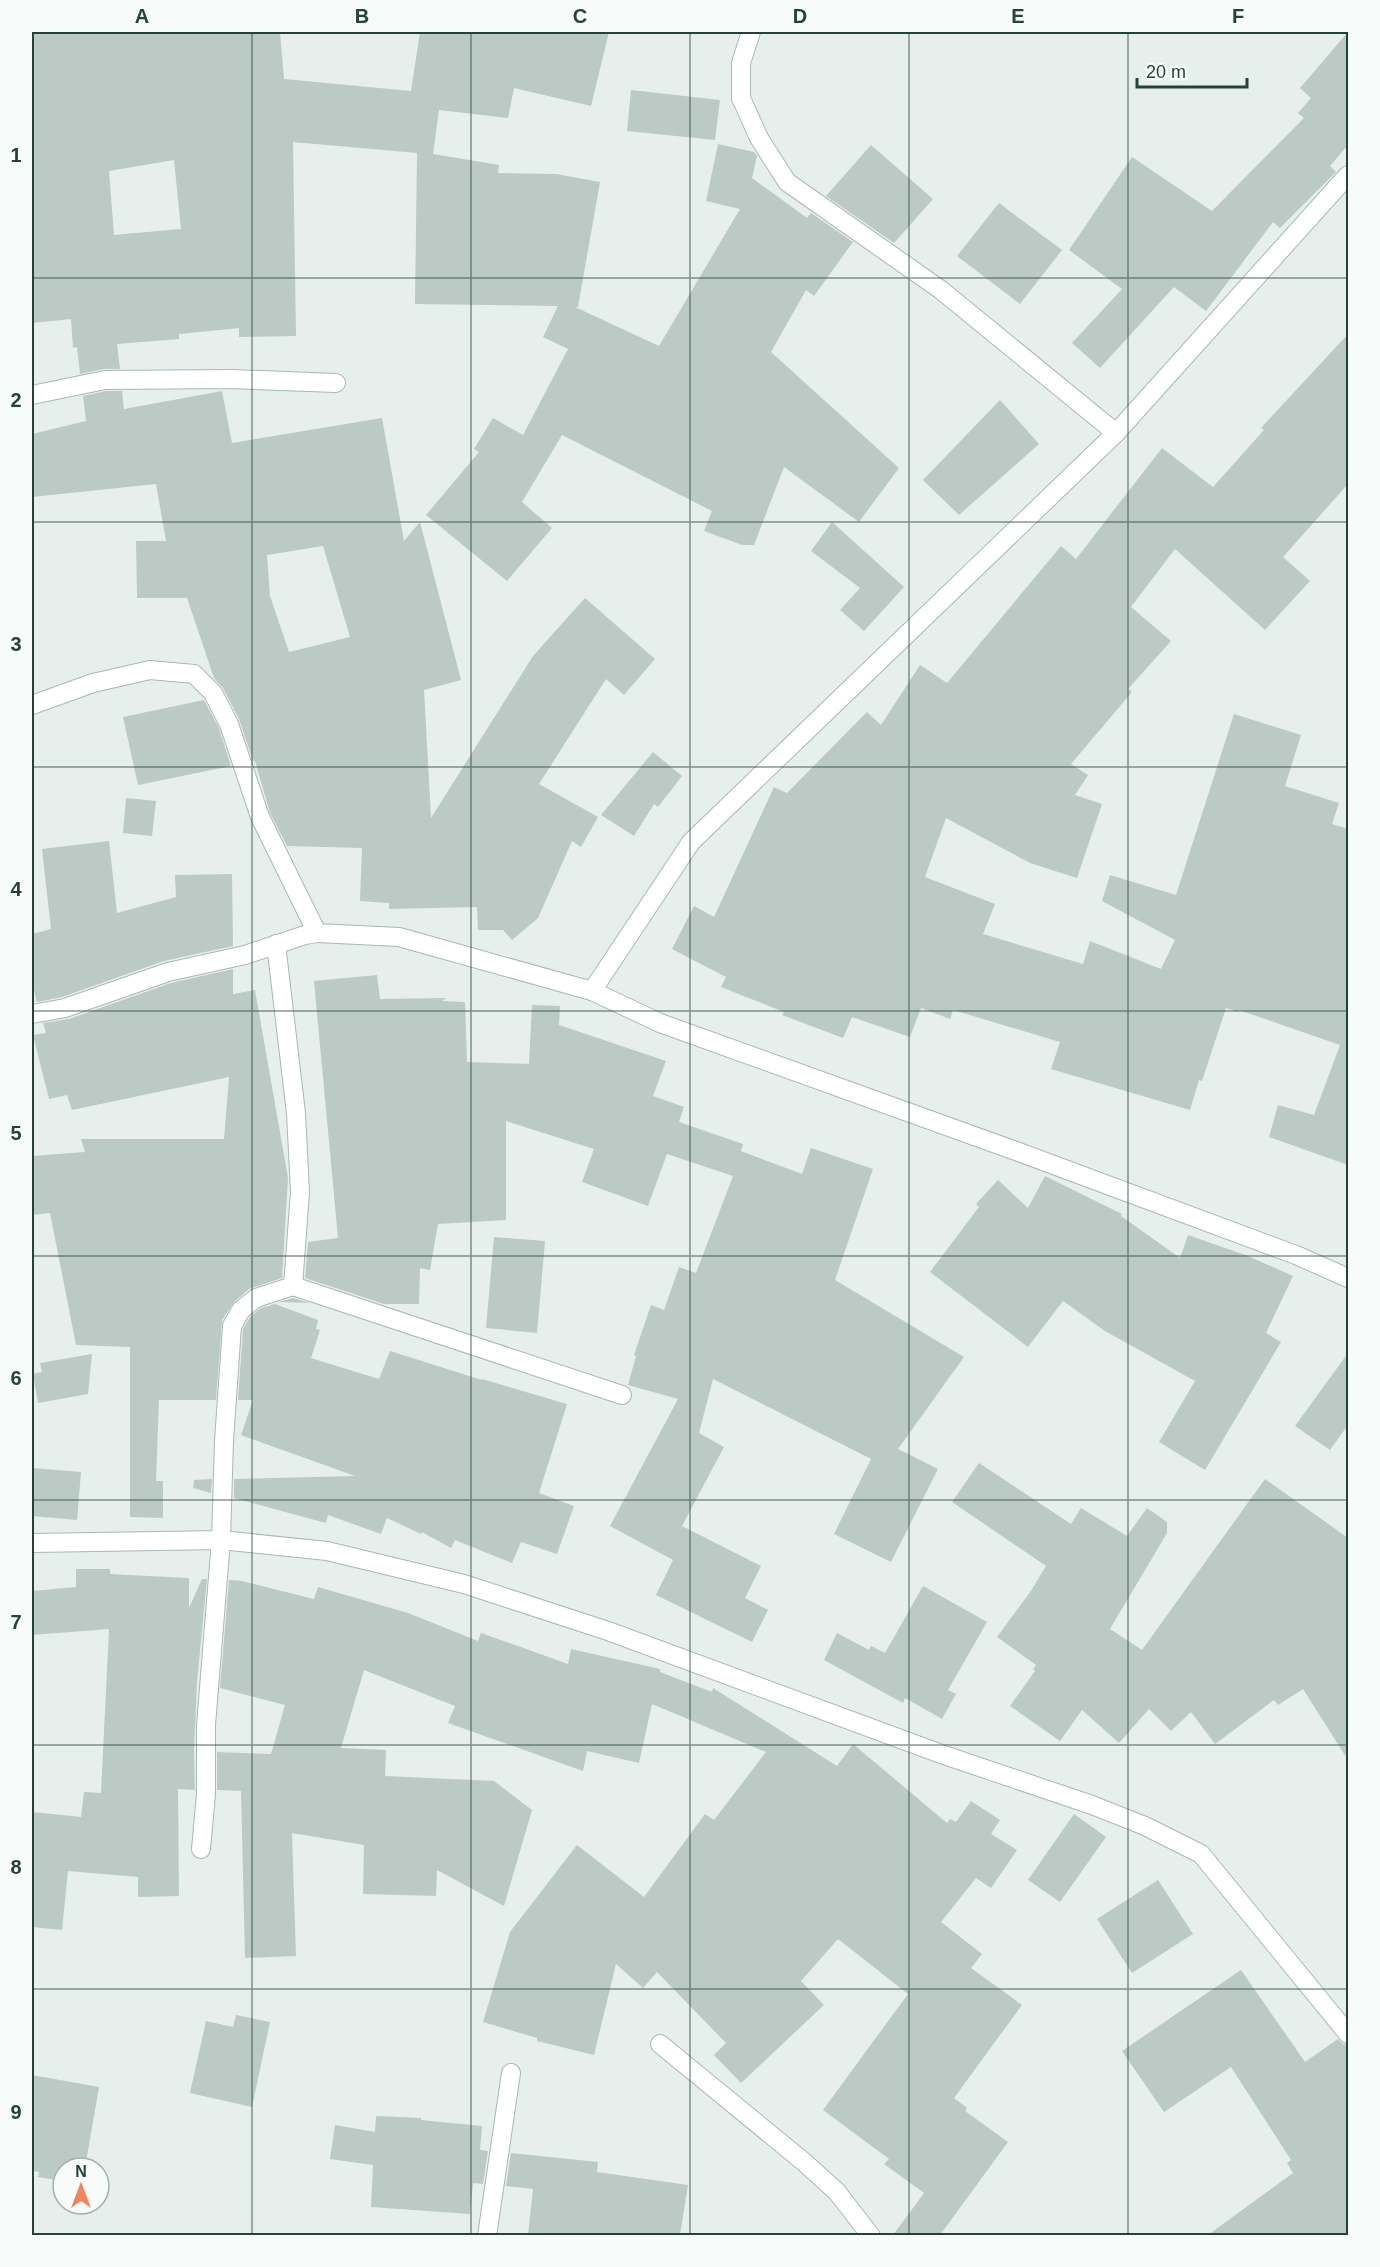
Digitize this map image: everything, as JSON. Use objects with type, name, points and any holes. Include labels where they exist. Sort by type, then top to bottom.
[{"type":"street","points":[[750,32],[741,63],[741,98],[759,138],[787,182],[941,290],[1116,433]]},
{"type":"street","points":[[592,991],[691,842],[1116,433],[1348,175]]},
{"type":"street","points":[[32,395],[105,380],[231,379],[336,383]]},
{"type":"street","points":[[32,705],[93,683],[150,670],[194,674],[213,693],[229,724],[260,817],[317,933]]},
{"type":"street","points":[[32,1014],[65,1008],[168,972],[245,955],[305,934],[399,937],[592,991],[660,1023],[1038,1159],[1296,1255],[1348,1278]]},
{"type":"street","points":[[276,944],[296,1113],[300,1192],[292,1286]]},
{"type":"street","points":[[201,1850],[206,1794],[206,1725],[221,1540],[224,1441],[232,1326],[241,1310],[256,1298],[292,1286],[622,1395]]},
{"type":"street","points":[[32,1543],[221,1540],[327,1551],[464,1584],[608,1631],[944,1755],[1092,1805],[1145,1826],[1201,1854],[1348,2034]]},
{"type":"street","points":[[660,2044],[804,2162],[837,2192],[872,2235]]},
{"type":"street","points":[[487,2235],[511,2073]]},
{"type":"building","points":[[32,32],[280,32],[284,79],[411,91],[420,32],[609,32],[591,106],[514,88],[508,118],[439,110],[433,154],[499,165],[498,173],[556,174],[600,182],[578,307],[575,307],[659,346],[740,209],[706,201],[718,144],[754,152],[757,156],[752,178],[807,218],[811,213],[853,242],[814,296],[806,290],[771,352],[899,468],[859,522],[784,467],[754,545],[742,545],[704,531],[712,511],[562,435],[522,502],[552,528],[507,581],[426,515],[479,452],[474,449],[493,418],[523,435],[568,349],[543,337],[558,306],[415,304],[417,153],[293,142],[296,336],[239,337],[239,328],[179,334],[179,339],[117,344],[120,369],[103,369],[80,374],[77,347],[73,348],[71,319],[32,323]],"holes":[[[174,160],[181,229],[114,235],[109,171]]]},
{"type":"building","points":[[1348,32],[1348,145],[1330,166],[1336,172],[1280,228],[1273,222],[1206,311],[1174,287],[1100,368],[1072,343],[1122,289],[1069,250],[1132,157],[1212,211],[1304,118],[1298,113],[1311,98],[1300,88]]},
{"type":"building","points":[[631,90],[720,100],[715,140],[627,131]]},
{"type":"building","points":[[871,145],[933,199],[894,243],[826,196]]},
{"type":"building","points":[[999,203],[1062,250],[1020,304],[957,256]]},
{"type":"building","points":[[1348,334],[1348,484],[1283,557],[1310,581],[1265,630],[1175,549],[1131,607],[1171,641],[1128,689],[1132,692],[1071,764],[1088,775],[1075,795],[1102,804],[1077,878],[1030,863],[946,818],[925,877],[995,904],[983,934],[1083,964],[1090,941],[1161,969],[1175,940],[1102,901],[1110,875],[1176,895],[1234,714],[1301,735],[1285,786],[1339,803],[1332,824],[1348,829],[1348,1165],[1269,1137],[1278,1105],[1314,1115],[1340,1045],[1239,1010],[1238,1012],[1226,1008],[1190,1110],[1051,1069],[1060,1042],[953,1010],[950,1019],[921,1008],[910,1037],[852,1017],[843,1038],[782,1015],[784,1012],[721,987],[726,977],[672,949],[694,906],[714,917],[774,787],[787,793],[867,712],[881,725],[920,665],[947,683],[1061,546],[1076,559],[1162,448],[1213,487],[1264,430],[1261,428]]},
{"type":"building","points":[[106,391],[122,391],[124,409],[222,391],[232,443],[382,418],[404,541],[420,522],[461,680],[424,690],[431,818],[533,656],[585,598],[655,659],[624,695],[606,679],[539,784],[598,817],[581,847],[572,841],[538,918],[512,940],[503,930],[478,930],[477,907],[389,909],[389,903],[360,901],[362,848],[287,846],[270,813],[255,761],[253,761],[239,719],[223,688],[214,678],[187,598],[137,598],[136,541],[166,541],[156,484],[32,497],[32,434],[86,421],[83,396]],"holes":[[[323,546],[350,637],[289,652],[270,596],[267,555]]]},
{"type":"building","points":[[1000,400],[1039,444],[959,515],[923,480]]},
{"type":"building","points":[[832,522],[904,587],[864,631],[840,610],[860,588],[811,551]]},
{"type":"building","points":[[204,700],[219,728],[231,766],[138,785],[123,717]]},
{"type":"building","points":[[653,752],[682,776],[658,807],[654,804],[634,836],[601,815]]},
{"type":"building","points":[[126,798],[156,801],[152,836],[123,833]]},
{"type":"building","points":[[109,841],[117,913],[176,897],[175,875],[232,874],[233,946],[164,961],[62,997],[37,1002],[32,983],[32,934],[51,929],[42,849]]},
{"type":"building","points":[[233,969],[233,994],[255,990],[288,1178],[282,1278],[249,1289],[234,1302],[222,1320],[216,1400],[159,1400],[156,1481],[163,1481],[163,1518],[130,1517],[130,1347],[76,1345],[50,1213],[32,1215],[32,1156],[85,1152],[81,1139],[224,1139],[229,1077],[72,1110],[67,1095],[49,1099],[33,1035],[46,1033],[43,1023],[69,1019],[171,983]]},
{"type":"building","points":[[377,975],[380,999],[446,998],[442,1001],[465,1002],[467,1062],[529,1064],[532,1005],[560,1006],[559,1025],[666,1061],[653,1096],[684,1107],[679,1122],[743,1144],[741,1151],[802,1174],[811,1148],[873,1169],[835,1280],[964,1357],[898,1449],[938,1469],[891,1562],[834,1534],[871,1459],[713,1379],[699,1433],[724,1447],[682,1526],[761,1566],[745,1598],[768,1610],[752,1642],[656,1595],[673,1560],[610,1526],[678,1399],[628,1385],[636,1356],[634,1355],[651,1305],[664,1310],[679,1267],[696,1273],[733,1176],[667,1154],[648,1206],[582,1182],[594,1149],[506,1121],[506,1220],[438,1224],[430,1270],[420,1268],[419,1304],[384,1304],[305,1278],[308,1242],[338,1238],[314,981]]},
{"type":"building","points":[[1045,1176],[1122,1214],[1121,1216],[1180,1258],[1188,1235],[1248,1256],[1293,1276],[1266,1333],[1281,1342],[1205,1470],[1159,1442],[1195,1381],[1105,1331],[1063,1301],[1028,1347],[930,1272],[979,1207],[976,1204],[998,1180],[1028,1208]]},
{"type":"building","points":[[494,1237],[545,1241],[537,1333],[486,1328]]},
{"type":"building","points":[[293,1298],[310,1303],[279,1302]]},
{"type":"building","points":[[275,1304],[318,1320],[316,1329],[320,1330],[311,1358],[379,1379],[390,1351],[567,1404],[539,1493],[574,1506],[557,1554],[521,1542],[512,1563],[455,1540],[451,1548],[422,1532],[421,1534],[387,1518],[381,1534],[328,1515],[326,1523],[234,1498],[234,1479],[355,1476],[241,1435],[253,1400],[238,1400],[243,1329],[250,1317],[261,1308]]},
{"type":"building","points":[[1348,1353],[1348,1425],[1330,1450],[1295,1426]]},
{"type":"building","points":[[92,1354],[88,1394],[38,1403],[33,1374],[42,1372],[40,1363]]},
{"type":"building","points":[[979,1463],[1071,1524],[1081,1508],[1127,1536],[1147,1508],[1167,1522],[1167,1533],[1110,1629],[1142,1650],[1265,1479],[1348,1538],[1348,1760],[1303,1689],[1278,1705],[1274,1700],[1215,1744],[1191,1712],[1171,1731],[1149,1709],[1119,1743],[1082,1710],[1060,1741],[1010,1706],[1035,1671],[1033,1669],[1036,1665],[997,1637],[1031,1591],[1046,1566],[952,1502]]},
{"type":"building","points":[[32,1468],[81,1472],[77,1520],[32,1516]]},
{"type":"building","points":[[212,1479],[211,1493],[193,1488],[194,1480]]},
{"type":"building","points":[[76,1569],[110,1569],[110,1574],[189,1578],[189,1608],[202,1579],[207,1579],[197,1682],[195,1790],[178,1789],[179,1896],[138,1897],[138,1877],[68,1871],[62,1930],[32,1927],[32,1812],[81,1817],[84,1792],[101,1793],[109,1629],[32,1635],[32,1591],[76,1587]]},
{"type":"building","points":[[229,1580],[242,1581],[314,1599],[318,1587],[408,1613],[478,1641],[481,1633],[568,1664],[571,1649],[660,1669],[660,1672],[712,1692],[713,1688],[837,1766],[853,1744],[947,1823],[950,1819],[956,1822],[971,1801],[1000,1820],[991,1834],[1017,1850],[991,1888],[976,1878],[941,1922],[982,1954],[971,1968],[1022,2005],[954,2098],[967,2108],[965,2111],[1008,2142],[940,2235],[893,2235],[924,2193],[884,2164],[889,2159],[823,2110],[908,1994],[838,1939],[801,1981],[824,2005],[741,2083],[714,2055],[726,2043],[657,1972],[643,1988],[616,1964],[594,2055],[537,2041],[537,2038],[483,2022],[510,1932],[577,1845],[644,1897],[705,1814],[714,1820],[766,1752],[652,1704],[639,1763],[587,1751],[583,1771],[448,1723],[455,1706],[364,1670],[341,1748],[386,1750],[385,1776],[494,1781],[532,1810],[504,1906],[437,1870],[436,1896],[363,1894],[364,1845],[292,1833],[296,1956],[245,1958],[241,1791],[217,1790],[217,1752],[271,1754],[285,1705],[220,1688]]},
{"type":"building","points":[[923,1586],[987,1622],[948,1690],[956,1694],[942,1719],[905,1698],[903,1703],[824,1660],[837,1633],[869,1650],[871,1646],[885,1653]]},
{"type":"building","points":[[1074,1814],[1106,1837],[1060,1902],[1028,1880]]},
{"type":"building","points":[[1158,1880],[1193,1934],[1132,1973],[1097,1919]]},
{"type":"building","points":[[1241,1970],[1305,2062],[1338,2039],[1348,2045],[1348,2235],[1208,2235],[1293,2173],[1287,2163],[1291,2160],[1231,2067],[1164,2112],[1122,2051]]},
{"type":"building","points":[[236,2015],[270,2022],[252,2107],[190,2093],[206,2021],[233,2027]]},
{"type":"building","points":[[32,2075],[99,2087],[87,2156],[51,2156],[51,2179],[38,2177],[39,2172],[32,2171]]},
{"type":"building","points":[[376,2116],[421,2118],[421,2120],[482,2126],[480,2150],[488,2151],[483,2184],[473,2183],[470,2214],[371,2207],[373,2165],[330,2159],[335,2125],[375,2132]]},
{"type":"building","points":[[511,2153],[598,2162],[597,2172],[688,2185],[680,2235],[528,2235],[533,2189],[506,2186]]}]
